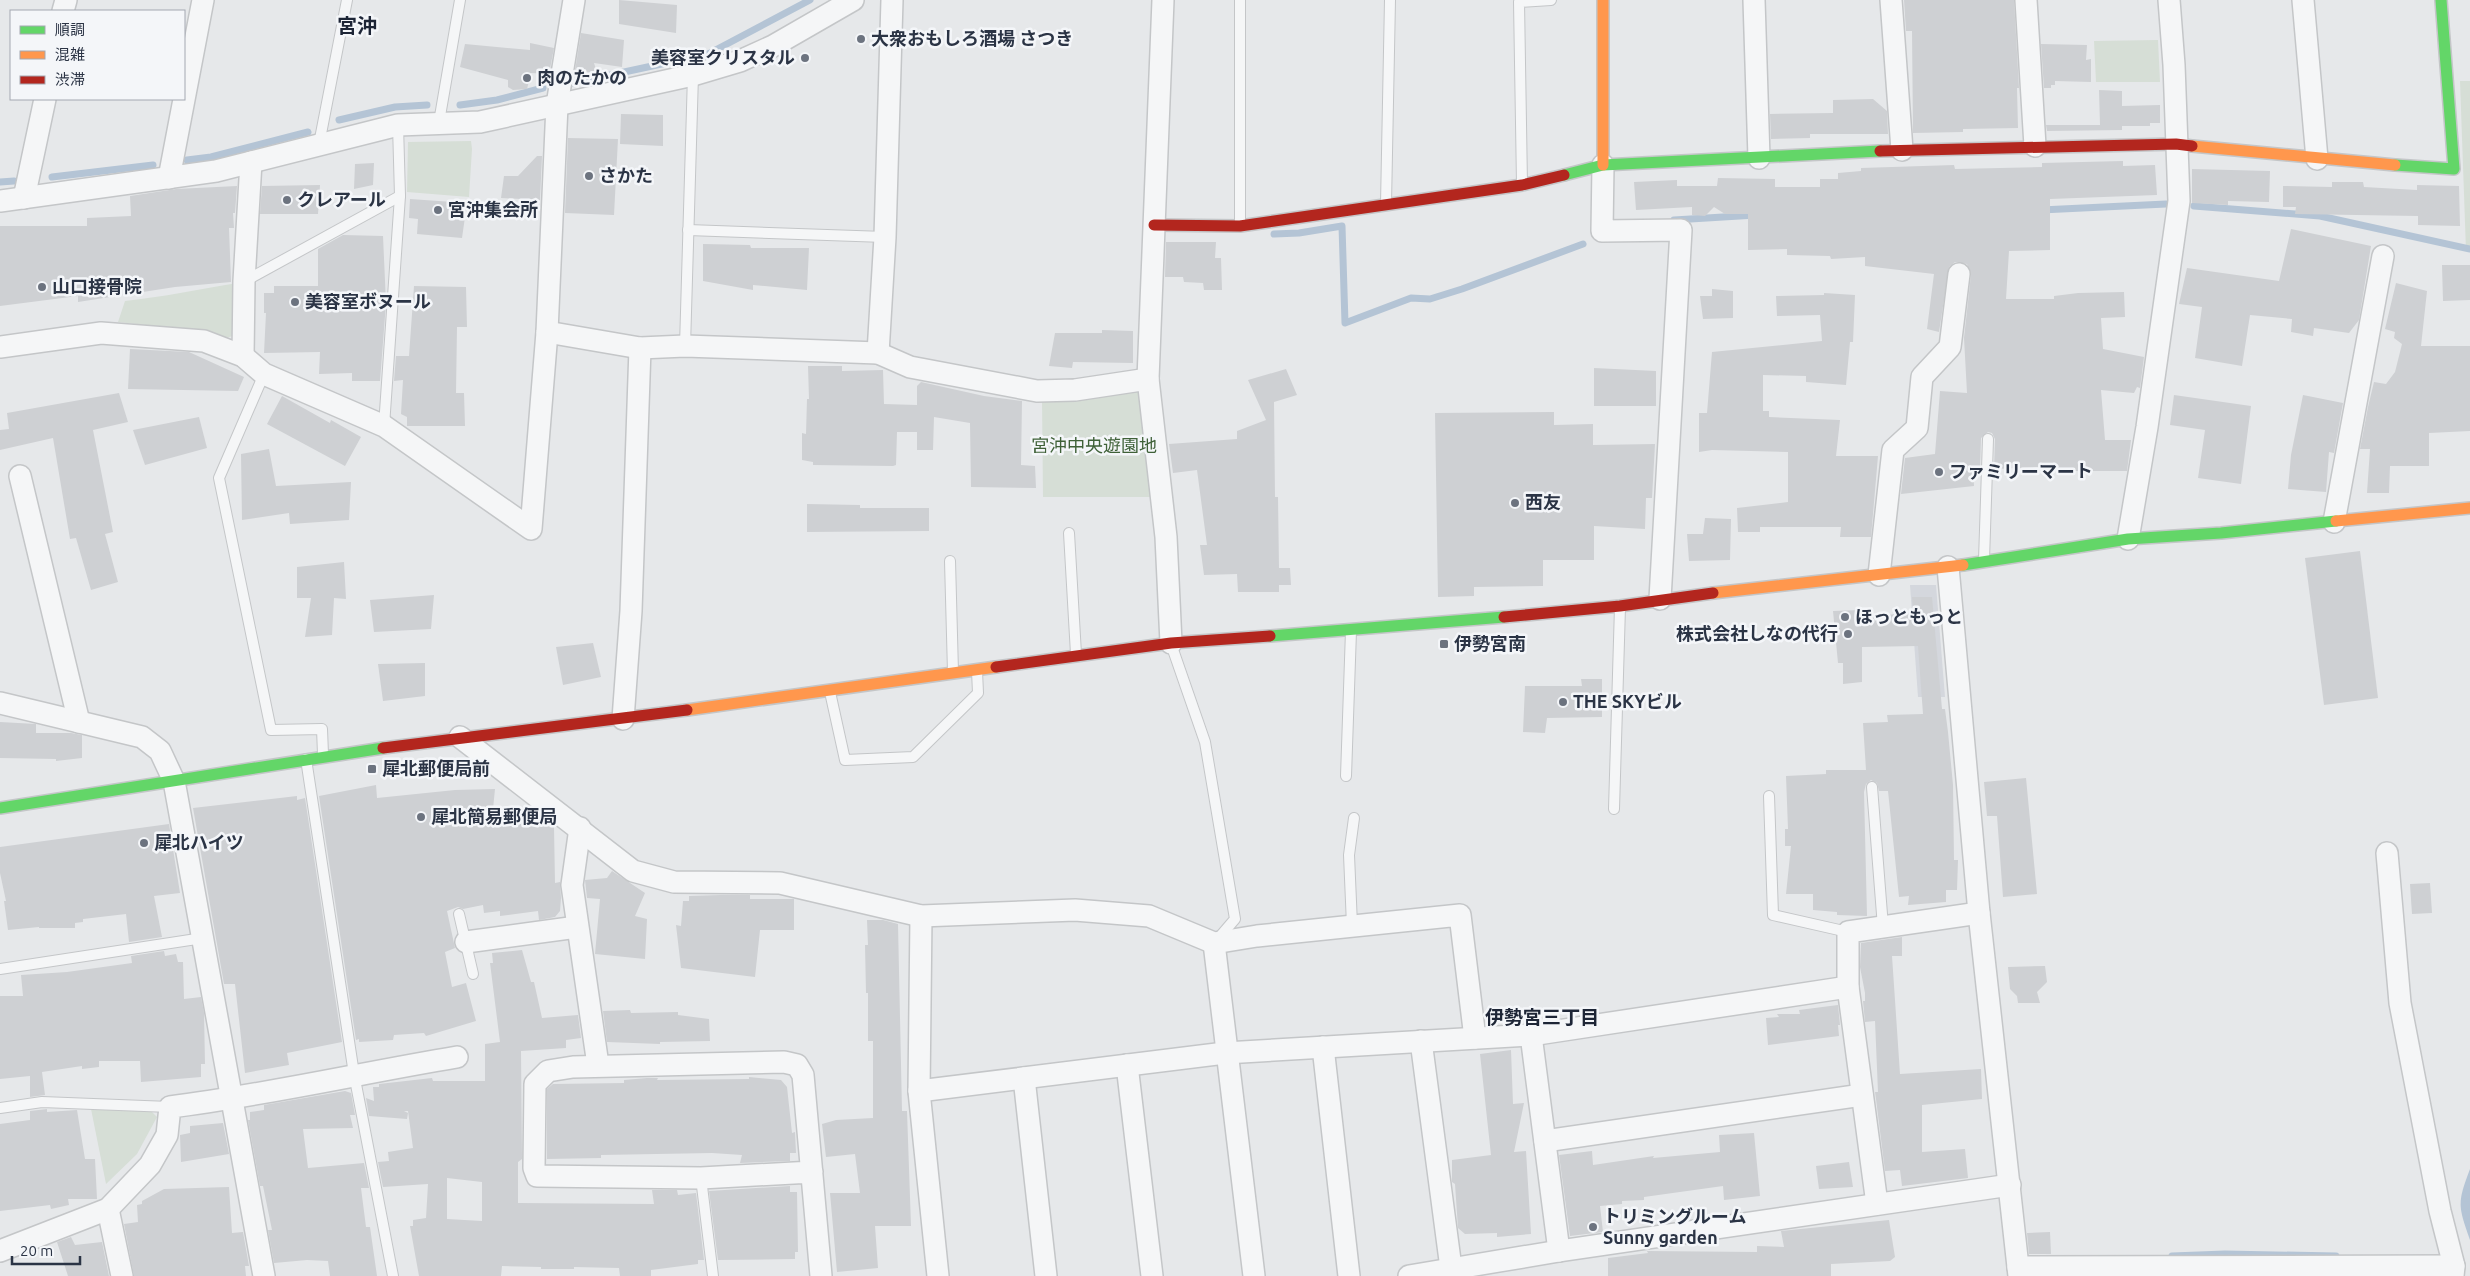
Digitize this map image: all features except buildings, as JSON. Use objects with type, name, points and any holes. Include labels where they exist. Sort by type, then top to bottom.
[{"type":"street","points":[[185,94],[203,0]]},
{"type":"street","points":[[0,347],[101,333],[204,342],[243,356],[264,374],[384,426],[532,529],[548,332],[557,105],[574,0]]},
{"type":"street","points":[[0,201],[216,171],[398,124],[480,122],[693,75],[740,61],[773,46],[853,0]]},
{"type":"street","points":[[878,353],[885,238],[892,0]]},
{"type":"street","points":[[1163,0],[1148,379],[1166,537],[1171,643]]},
{"type":"street","points":[[1603,0],[1602,231],[1681,230],[1660,599]]},
{"type":"street","points":[[1754,0],[1759,158]]},
{"type":"street","points":[[1890,0],[1902,150]]},
{"type":"street","points":[[2026,0],[2035,146]]},
{"type":"street","points":[[2128,539],[2147,427],[2179,201],[2174,65],[2169,0]]},
{"type":"street","points":[[2303,0],[2317,159]]},
{"type":"street","points":[[1154,225],[1240,226],[1448,194],[1522,185],[1603,165],[1902,150],[2176,144],[2317,159],[2454,169],[2441,0]]},
{"type":"street","points":[[24,198],[45,100]]},
{"type":"street","points":[[169,178],[184,100]]},
{"type":"street","points":[[243,356],[244,281],[251,162]]},
{"type":"street","points":[[2334,522],[2382,256]]},
{"type":"street","points":[[1879,575],[1893,450],[1917,428],[1922,378],[1950,347],[1959,274]]},
{"type":"street","points":[[548,332],[640,348],[685,346],[878,353],[910,367],[1037,391],[1075,390],[1148,379]]},
{"type":"street","points":[[623,719],[632,593],[640,348]]},
{"type":"street","points":[[20,476],[79,722]]},
{"type":"street","points":[[0,808],[306,758],[460,737],[623,719],[1171,643],[1351,630],[1620,606],[1660,599],[1948,567],[2128,539],[2334,522],[2470,508]]},
{"type":"street","points":[[1948,567],[1979,913],[2018,1272],[2454,1271],[2440,1211],[2400,1003],[2387,853]]},
{"type":"street","points":[[0,703],[142,737],[160,751],[174,781],[264,1276]]},
{"type":"street","points":[[460,737],[580,828],[633,871],[674,882],[780,883],[921,916],[1075,910],[1150,916],[1214,944],[1257,936],[1460,915],[1475,1038]]},
{"type":"street","points":[[580,828],[572,885],[598,1065]]},
{"type":"street","points":[[1877,1204],[1848,987],[1848,932],[1979,913]]},
{"type":"street","points":[[921,916],[919,1091],[938,1276]]},
{"type":"street","points":[[466,942],[577,927]]},
{"type":"street","points":[[1214,944],[1225,1053],[1254,1276]]},
{"type":"street","points":[[919,1091],[1225,1053],[1531,1035],[1848,987]]},
{"type":"street","points":[[1531,1035],[1559,1251]]},
{"type":"street","points":[[1422,1042],[1451,1268]]},
{"type":"street","points":[[1323,1048],[1348,1276]]},
{"type":"street","points":[[0,1251],[108,1209],[150,1165],[167,1134],[170,1107],[233,1099],[354,1074],[457,1057]]},
{"type":"street","points":[[812,1172],[700,1178],[537,1176],[534,1168],[535,1084],[548,1071],[598,1065],[784,1062],[797,1065],[803,1075],[812,1172],[821,1276]]},
{"type":"street","points":[[1127,1066],[1152,1276]]},
{"type":"street","points":[[1024,1078],[1046,1276]]},
{"type":"street","points":[[1545,1141],[1862,1095]]},
{"type":"street","points":[[1408,1276],[1559,1251],[2010,1185]]},
{"type":"street","points":[[108,1209],[122,1276]]},
{"type":"lane","points":[[319,144],[347,0]]},
{"type":"lane","points":[[440,122],[460,0]]},
{"type":"lane","points":[[1240,0],[1240,226]]},
{"type":"lane","points":[[1386,205],[1390,0]]},
{"type":"lane","points":[[1522,185],[1518,2],[1551,0]]},
{"type":"lane","points":[[685,346],[693,75]]},
{"type":"lane","points":[[384,426],[400,196],[398,124]]},
{"type":"lane","points":[[244,281],[400,196]]},
{"type":"lane","points":[[688,230],[885,238]]},
{"type":"lane","points":[[264,374],[219,478],[271,730],[322,729],[323,756]]},
{"type":"lane","points":[[1984,560],[1988,439]]},
{"type":"lane","points":[[1069,533],[1076,656]]},
{"type":"lane","points":[[950,561],[954,672]]},
{"type":"lane","points":[[1614,810],[1620,606]]},
{"type":"lane","points":[[1346,776],[1351,630]]},
{"type":"lane","points":[[1171,643],[1206,742],[1235,919],[1214,944]]},
{"type":"lane","points":[[829,689],[845,760],[913,757],[978,693],[977,669]]},
{"type":"lane","points":[[306,758],[354,1074],[393,1276]]},
{"type":"lane","points":[[1872,787],[1883,927]]},
{"type":"lane","points":[[1769,796],[1773,915],[1848,932]]},
{"type":"lane","points":[[1352,926],[1349,854],[1354,818]]},
{"type":"lane","points":[[459,914],[473,974]]},
{"type":"lane","points":[[0,969],[203,938]]},
{"type":"lane","points":[[0,1108],[42,1102],[170,1107]]},
{"type":"lane","points":[[700,1178],[713,1276]]},
{"type":"shaded area","points":[[1910,585],[1936,585],[1945,697],[1918,697]]},
{"type":"green space","points":[[2158,40],[2160,82],[2096,82],[2094,41]]},
{"type":"green space","points":[[2460,81],[2470,81],[2470,252],[2466,251]]},
{"type":"green space","points":[[471,141],[469,197],[407,192],[408,142]]},
{"type":"green space","points":[[238,283],[236,335],[226,338],[211,332],[118,322],[125,301]]},
{"type":"green space","name":"宮沖中央遊園地","points":[[1138,389],[1151,497],[1043,497],[1042,400]]},
{"type":"green space","points":[[118,1108],[151,1111],[157,1117],[137,1154],[106,1184],[91,1109]]},
{"type":"water","points":[[2470,1169],[2470,1240],[2461,1212],[2461,1197]]},
{"type":"waterway","points":[[573,83],[708,54],[810,0]]},
{"type":"waterway","points":[[460,105],[497,100],[543,88]]},
{"type":"waterway","points":[[339,120],[395,107],[427,105]]},
{"type":"waterway","points":[[187,160],[211,157],[308,132]]},
{"type":"waterway","points":[[52,177],[153,165]]},
{"type":"waterway","points":[[0,182],[14,181]]},
{"type":"waterway","points":[[2041,210],[2166,204]]},
{"type":"waterway","points":[[2194,206],[2320,216],[2470,249]]},
{"type":"waterway","points":[[1674,220],[1756,215]]},
{"type":"waterway","points":[[1274,234],[1299,233],[1342,226],[1345,323],[1411,298],[1430,299],[1462,289],[1583,244]]},
{"type":"waterway","points":[[2172,1256],[2225,1254],[2336,1256]]},
{"type":"traffic: fast","points":[[2395,165],[2454,169],[2441,0]]},
{"type":"traffic: fast","points":[[1564,175],[1603,165],[1880,151]]},
{"type":"traffic: fast","points":[[1963,565],[2128,539],[2221,533],[2336,521]]},
{"type":"traffic: fast","points":[[1270,636],[1504,617]]},
{"type":"traffic: fast","points":[[0,808],[383,748]]},
{"type":"traffic: slow","points":[[1603,0],[1603,165]]},
{"type":"traffic: slow","points":[[2192,146],[2395,165]]},
{"type":"traffic: slow","points":[[2336,521],[2470,508]]},
{"type":"traffic: slow","points":[[1713,593],[1963,565]]},
{"type":"traffic: slow","points":[[687,710],[996,667]]},
{"type":"traffic: jam","points":[[1880,151],[2176,144],[2192,146]]},
{"type":"traffic: jam","points":[[1154,225],[1240,226],[1522,185],[1564,175]]},
{"type":"traffic: jam","points":[[1504,617],[1620,606],[1713,593]]},
{"type":"traffic: jam","points":[[996,667],[1171,643],[1270,636]]},
{"type":"traffic: jam","points":[[383,748],[687,710]]},
{"type":"place","name":"大衆おもしろ酒場 さつき","points":[[861,39]]},
{"type":"place","name":"美容室クリスタル","points":[[805,58]]},
{"type":"place","name":"肉のたかの","points":[[527,78]]},
{"type":"place","name":"さかた","points":[[589,176]]},
{"type":"place","name":"クレアール","points":[[287,200]]},
{"type":"place","name":"宮沖集会所","points":[[438,210]]},
{"type":"place","name":"山口接骨院","points":[[42,287]]},
{"type":"place","name":"美容室ボヌール","points":[[295,302]]},
{"type":"place","name":"ファミリーマート","points":[[1939,472]]},
{"type":"place","name":"西友","points":[[1515,503]]},
{"type":"place","name":"ほっともっと","points":[[1845,617]]},
{"type":"place","name":"株式会社しなの代行","points":[[1848,634]]},
{"type":"place","name":"伊勢宮南","points":[[1444,644]]},
{"type":"place","name":"THE SKYビル","points":[[1563,702]]},
{"type":"place","name":"犀北郵便局前","points":[[372,769]]},
{"type":"place","name":"犀北簡易郵便局","points":[[421,817]]},
{"type":"place","name":"犀北ハイツ","points":[[144,843]]},
{"type":"place","name":"トリミングルーム Sunny garden","points":[[1593,1227]]},
{"type":"district","name":"宮沖","points":[[357,26]]},
{"type":"district","name":"伊勢宮三丁目","points":[[1542,1017]]}]
